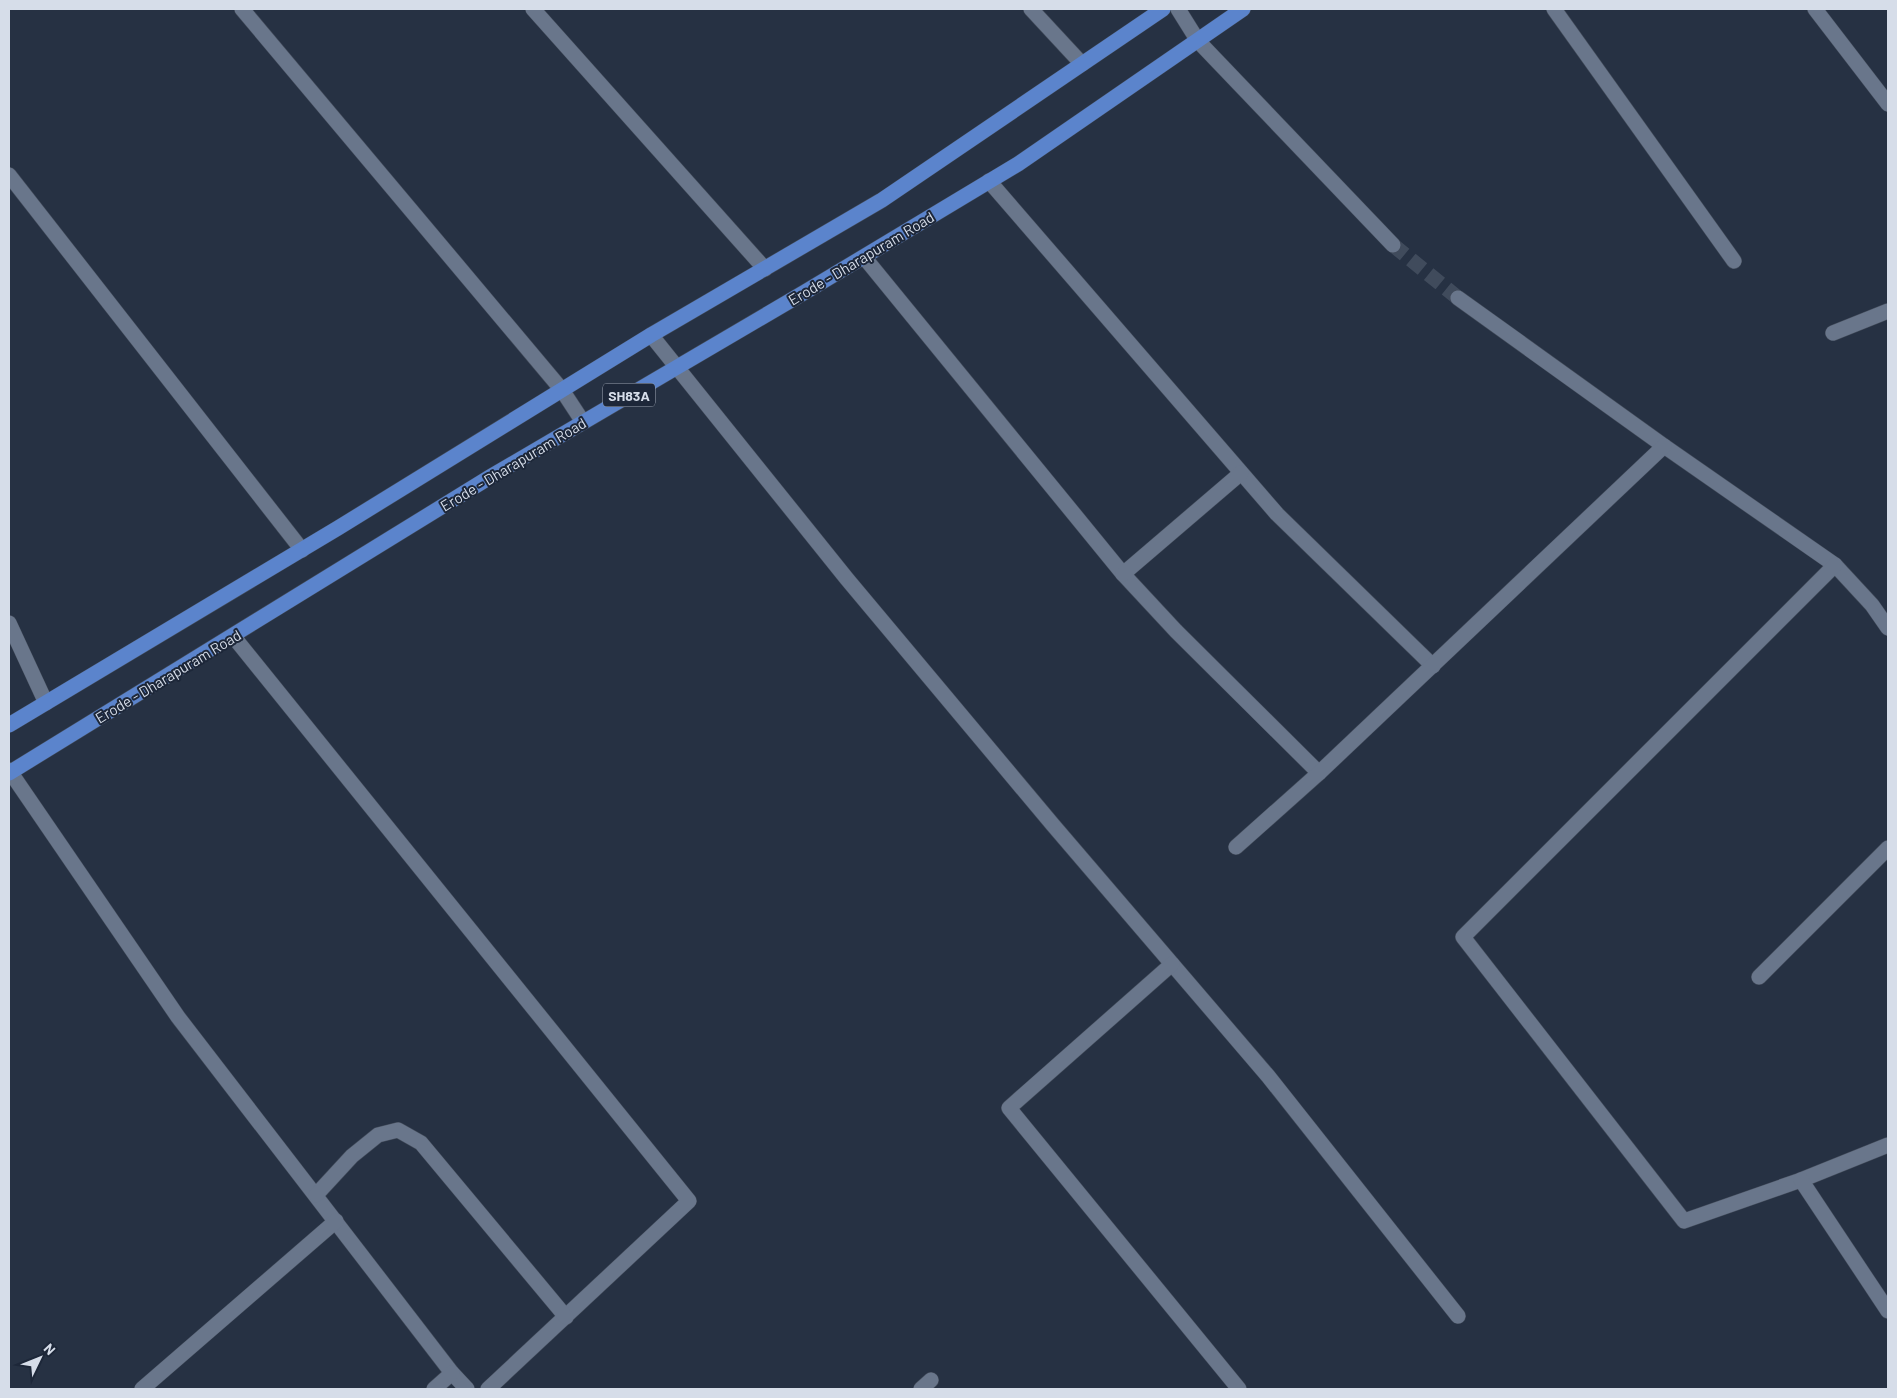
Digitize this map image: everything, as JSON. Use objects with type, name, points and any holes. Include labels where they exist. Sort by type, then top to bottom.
[{"type":"main road","name":"SH83A","points":[[9,725],[302,550],[651,335],[882,200],[1163,9]]},
{"type":"main road","name":"Erode - Dharapuram Road","points":[[9,771],[234,636],[490,477],[1018,164],[1243,9]]},
{"type":"street","points":[[242,9],[562,390],[583,422]]},
{"type":"street","points":[[533,9],[765,269]]},
{"type":"street","points":[[1031,9],[1082,64]]},
{"type":"street","points":[[1178,9],[1198,41],[1393,245]]},
{"type":"street","points":[[1554,9],[1734,261]]},
{"type":"street","points":[[1815,9],[1888,104]]},
{"type":"street","points":[[9,175],[302,550]]},
{"type":"street","points":[[989,181],[1277,514],[1433,666]]},
{"type":"street","points":[[864,257],[1123,574],[1176,631],[1319,773]]},
{"type":"street","points":[[1458,298],[1834,565],[1872,605],[1888,628]]},
{"type":"street","points":[[1832,333],[1888,311]]},
{"type":"street","points":[[651,335],[846,580],[1268,1076],[1458,1316]]},
{"type":"street","points":[[1236,847],[1319,773],[1664,446]]},
{"type":"street","points":[[1123,574],[1241,473]]},
{"type":"street","points":[[1834,565],[1463,938],[1684,1221],[1801,1180],[1888,1145]]},
{"type":"street","points":[[9,622],[46,703]]},
{"type":"street","points":[[234,636],[689,1201],[488,1389]]},
{"type":"street","points":[[9,771],[178,1017],[452,1373],[467,1389]]},
{"type":"street","points":[[1759,976],[1888,848]]},
{"type":"street","points":[[1172,964],[1009,1108],[1239,1389]]},
{"type":"street","points":[[316,1195],[352,1156],[378,1135],[398,1130],[421,1144],[566,1316]]},
{"type":"street","points":[[1801,1180],[1888,1311]]},
{"type":"street","points":[[142,1389],[336,1221]]},
{"type":"street","points":[[434,1389],[452,1373]]},
{"type":"tunnel","points":[[1393,245],[1458,298]]}]
